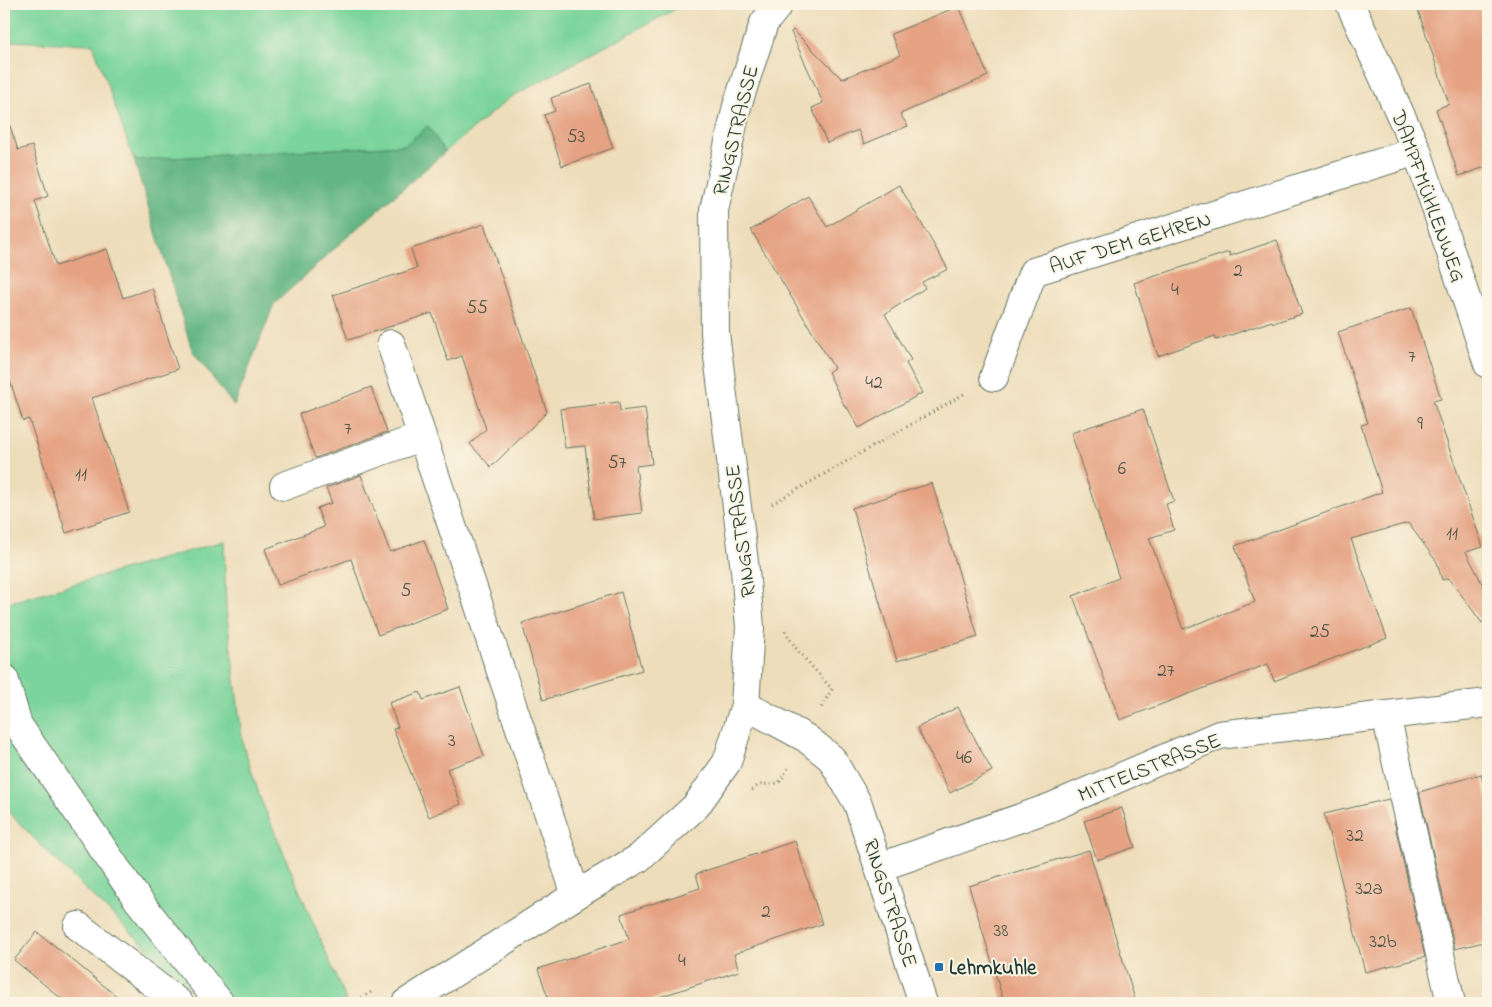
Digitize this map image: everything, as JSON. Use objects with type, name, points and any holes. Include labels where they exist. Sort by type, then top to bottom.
[{"type":"street","name":"RINGSTRASSE","points":[[779,4],[764,23],[737,106],[714,210],[716,333],[745,570],[750,627],[745,705],[806,738],[831,758],[858,804],[923,1003]]},
{"type":"street","name":"DAMPFMÜHLENWEG","points":[[1350,4],[1417,151],[1488,364]]},
{"type":"street","name":"AUF DEM GEHREN","points":[[994,377],[1033,272],[1417,151]]},
{"type":"street","points":[[391,344],[576,895]]},
{"type":"street","points":[[284,486],[421,437]]},
{"type":"street","points":[[4,678],[18,724],[138,900],[220,1003]]},
{"type":"street","name":"MITTELSTRASSE","points":[[880,867],[1049,808],[1219,735],[1488,703]]},
{"type":"street","points":[[406,1003],[435,995],[576,895],[639,858],[696,806],[727,762],[745,705]]},
{"type":"street","points":[[1386,715],[1451,1003]]},
{"type":"street","points":[[78,926],[179,1003]]},
{"type":"path","points":[[768,506],[994,377]]},
{"type":"path","points":[[353,1003],[378,988]]},
{"type":"green space","points":[[4,4],[685,4],[509,98],[445,152],[428,126],[406,145],[134,160],[93,44],[4,41]]},
{"type":"green space","points":[[428,126],[445,152],[274,304],[234,406],[192,350],[134,160],[405,145]]},
{"type":"green space","points":[[224,541],[226,609],[243,745],[261,800],[346,1000],[341,1003],[205,1003],[57,862],[4,807],[4,604]]},
{"type":"building","points":[[1416,4],[1488,4],[1488,166],[1459,176],[1436,109],[1449,104]]},
{"type":"building","points":[[959,6],[988,76],[900,114],[908,126],[864,144],[858,130],[827,143],[812,108],[823,103],[791,32],[793,30],[842,79],[900,55],[891,34]]},
{"type":"building","points":[[591,84],[613,148],[562,166],[544,115],[555,111],[551,98]]},
{"type":"building","points":[[10,126],[18,150],[32,146],[48,196],[35,201],[56,266],[107,249],[123,298],[152,288],[178,369],[92,398],[129,512],[66,533],[29,419],[23,421],[4,362],[4,127]]},
{"type":"building","points":[[899,185],[948,269],[922,282],[925,288],[885,314],[911,360],[906,363],[922,393],[859,428],[847,407],[846,409],[828,372],[834,368],[751,230],[808,196],[827,227]]},
{"type":"building","points":[[484,224],[547,412],[491,467],[470,444],[486,429],[462,356],[448,361],[432,313],[348,340],[333,295],[417,268],[411,249]]},
{"type":"building","points":[[1277,240],[1302,314],[1273,323],[1272,321],[1216,340],[1215,336],[1158,356],[1134,283],[1229,252],[1230,256]]},
{"type":"building","points":[[1411,308],[1441,399],[1433,401],[1483,547],[1466,552],[1488,595],[1488,619],[1482,623],[1449,578],[1442,580],[1437,562],[1408,523],[1351,539],[1387,638],[1274,681],[1268,664],[1120,720],[1073,596],[1119,578],[1071,433],[1143,409],[1174,501],[1166,504],[1174,530],[1149,538],[1183,629],[1255,602],[1235,546],[1382,492],[1361,425],[1368,423],[1338,332]]},
{"type":"building","points":[[371,387],[387,432],[315,458],[299,414]]},
{"type":"building","points":[[619,402],[620,411],[645,408],[652,464],[636,466],[642,513],[594,519],[585,446],[565,448],[560,409]]},
{"type":"building","points":[[361,475],[390,552],[424,540],[448,609],[378,635],[351,559],[278,585],[265,549],[324,527],[317,508],[332,503],[326,488]]},
{"type":"building","points":[[932,483],[978,637],[897,661],[852,508]]},
{"type":"building","points":[[621,592],[642,670],[543,700],[522,623]]},
{"type":"building","points":[[460,687],[484,756],[447,769],[461,804],[429,817],[393,729],[398,727],[389,703],[420,692],[423,700]]},
{"type":"building","points":[[958,707],[992,771],[950,793],[917,728]]},
{"type":"building","points":[[1481,774],[1488,802],[1488,941],[1455,949],[1419,792]]},
{"type":"building","points":[[1389,799],[1425,957],[1365,972],[1324,814]]},
{"type":"building","points":[[1122,808],[1135,847],[1097,860],[1084,821]]},
{"type":"building","points":[[795,841],[822,924],[734,954],[739,971],[641,1003],[550,1003],[538,969],[629,939],[621,914],[700,888],[696,874]]},
{"type":"building","points":[[1089,850],[1136,1003],[1004,1003],[969,886]]},
{"type":"building","points":[[37,932],[125,1003],[67,1003],[14,960]]},
{"type":"place","name":"Lehmkuhle","points":[[939,967]]}]
